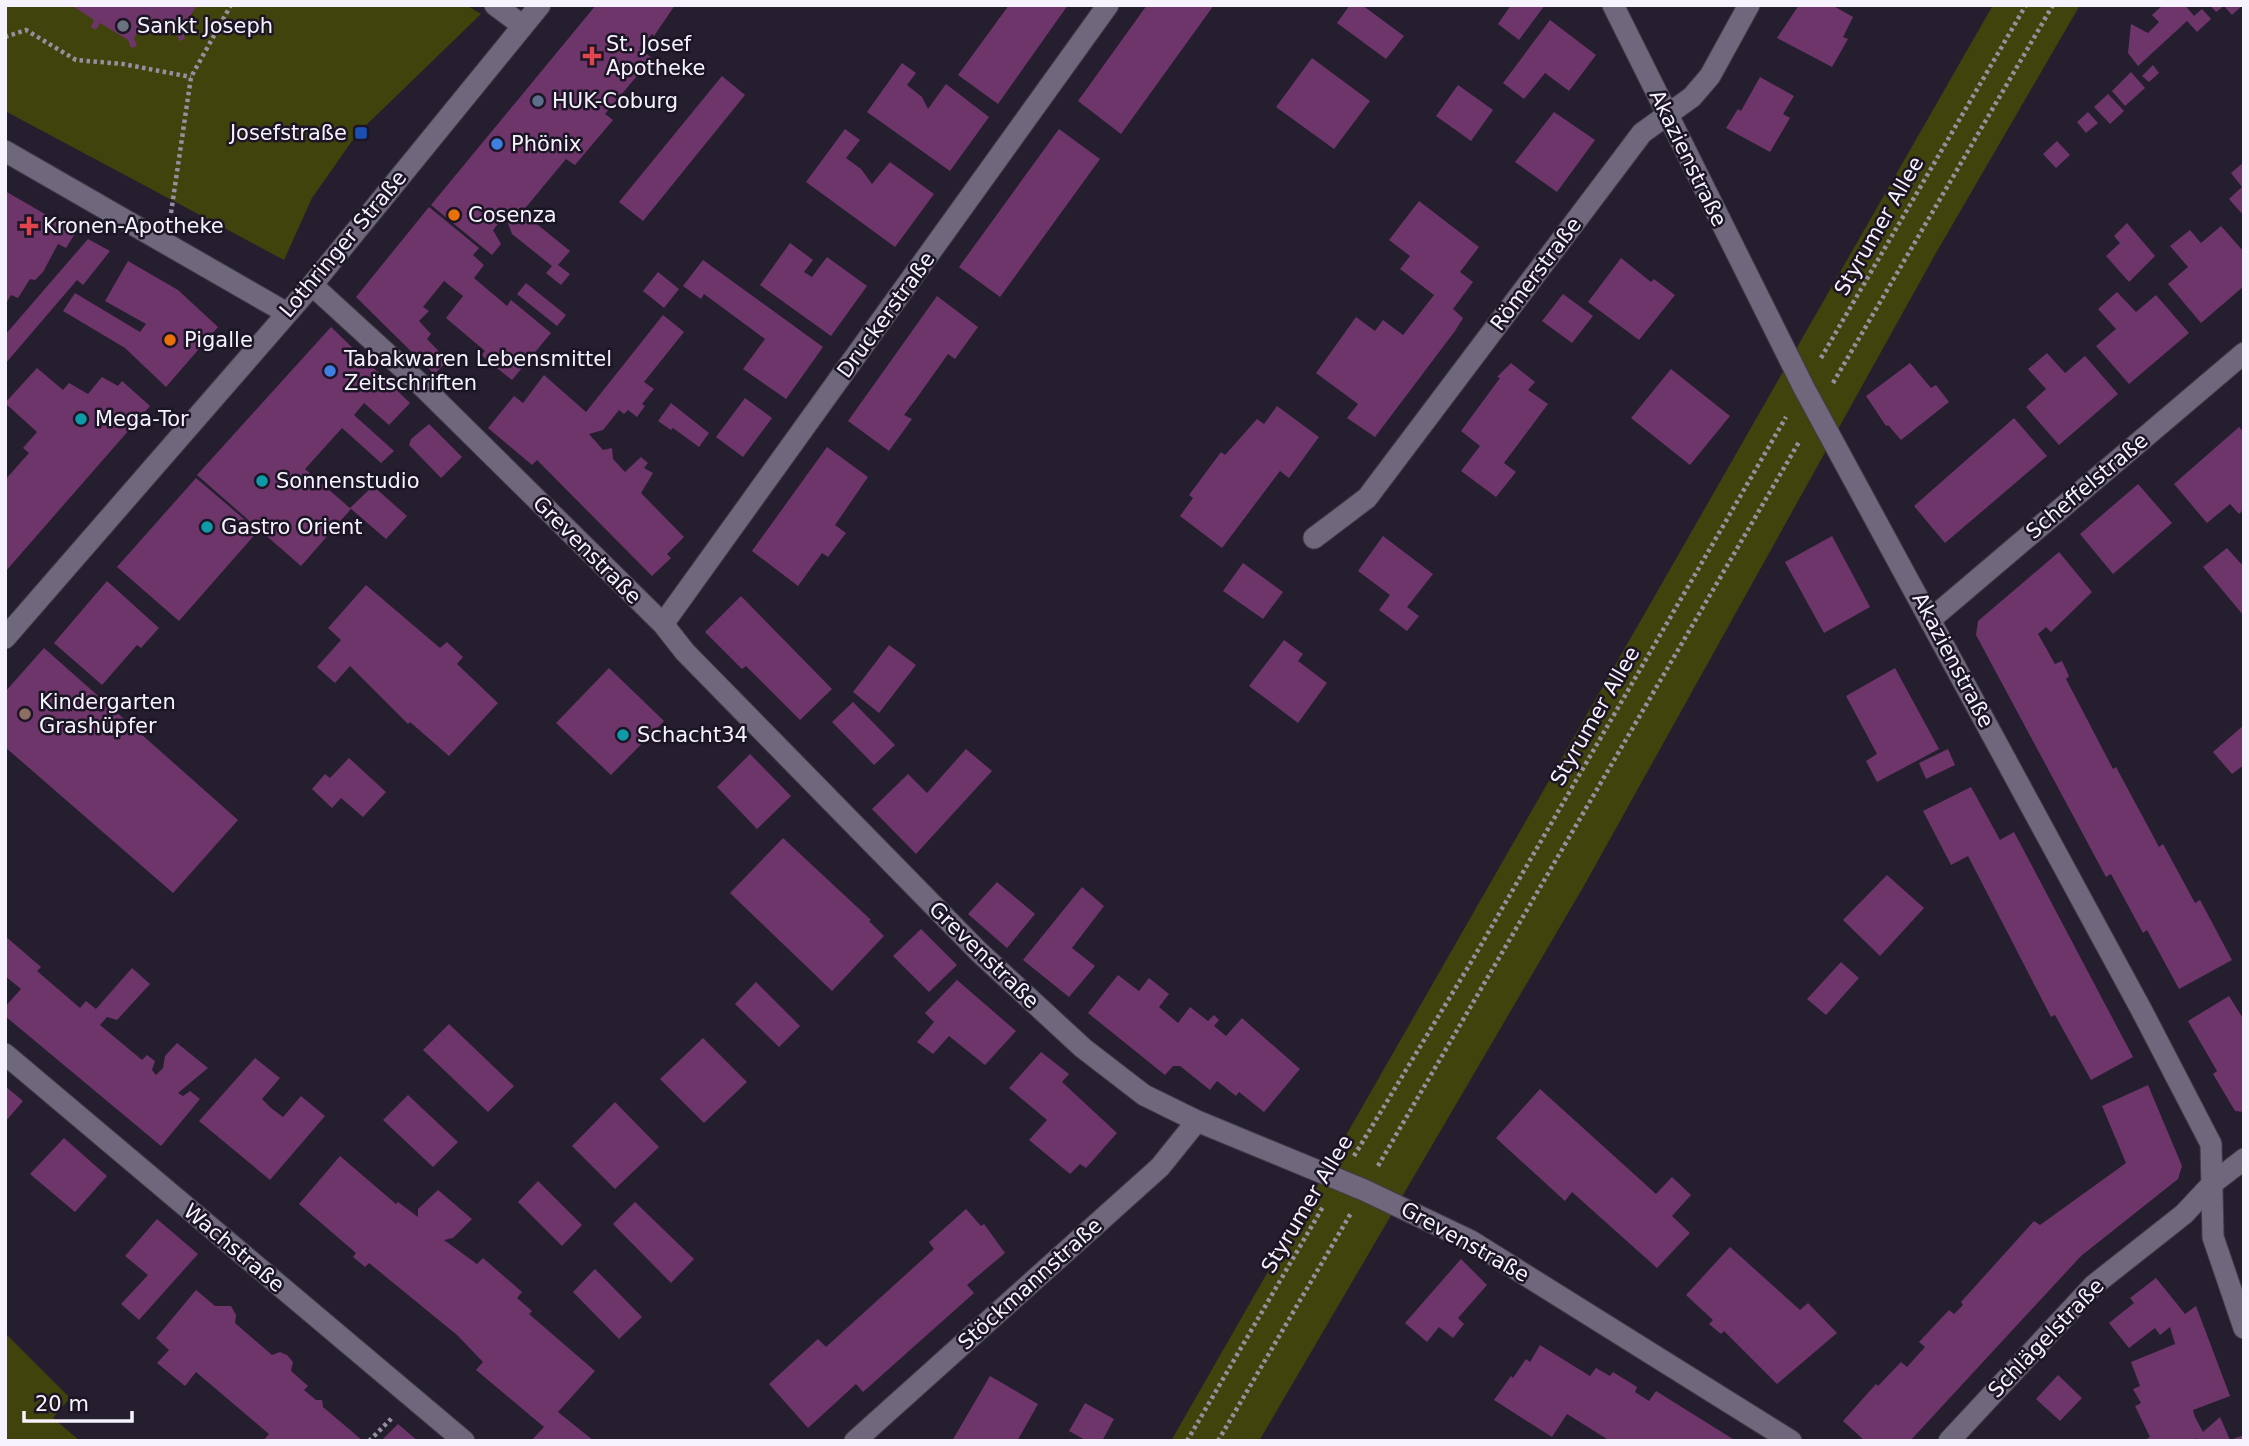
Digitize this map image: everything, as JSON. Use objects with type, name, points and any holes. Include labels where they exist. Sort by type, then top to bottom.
[{"type":"street","points":[[495,5],[523,26]]},
{"type":"street","name":"Lothringer Straße","points":[[5,638],[285,312],[312,285],[540,5]]},
{"type":"street","name":"Druckerstraße","points":[[663,624],[1108,5]]},
{"type":"street","name":"Akazienstraße","points":[[1613,5],[1804,388],[2143,1011],[2211,1144],[2213,1237],[2244,1328]]},
{"type":"street","name":"Römerstraße","points":[[1314,538],[1367,498],[1642,133],[1668,111],[1692,97],[1710,76],[1749,5]]},
{"type":"street","points":[[5,151],[285,312]]},
{"type":"street","name":"Grevenstraße","points":[[312,285],[400,364],[663,624],[705,672],[1025,997],[1083,1048],[1144,1095],[1197,1121],[1364,1189],[1471,1241],[1791,1441]]},
{"type":"street","name":"Scheffelstraße","points":[[1931,619],[2244,353]]},
{"type":"street","name":"Wachstraße","points":[[5,1054],[464,1441]]},
{"type":"street","name":"Stöckmannstraße","points":[[855,1441],[1160,1167],[1197,1121]]},
{"type":"street","name":"Schlägelstraße","points":[[1949,1441],[2087,1292],[2184,1214],[2213,1183],[2244,1159]]},
{"type":"path","points":[[167,243],[191,77],[231,5]]},
{"type":"path","name":"Styrumer Allee","points":[[1187,1441],[1339,1179],[1470,964],[2026,5]]},
{"type":"path","name":"Styrumer Allee","points":[[1218,1441],[2053,5]]},
{"type":"path","points":[[5,37],[26,30],[76,60],[123,64],[191,77]]},
{"type":"shaded area","points":[[5,5],[466,5],[481,14],[357,134],[312,198],[284,260],[5,111]]},
{"type":"shaded area","points":[[1993,5],[2080,5],[1936,253],[1585,884],[1259,1441],[1171,1441]]},
{"type":"shaded area","points":[[5,1333],[70,1398],[53,1418],[80,1441],[5,1441]]},
{"type":"building","name":"Sankt Joseph","points":[[71,5],[197,5],[182,29],[185,39],[179,41],[176,30],[162,21],[160,26],[146,18],[134,38],[137,46],[131,48],[128,40],[100,23],[96,30],[91,27],[94,20]]},
{"type":"building","points":[[596,5],[675,5],[654,36],[652,34],[639,48],[652,58],[605,114],[613,120],[575,165],[566,159],[522,212],[570,251],[558,265],[570,274],[561,285],[546,273],[552,266],[512,234],[505,215],[493,230],[501,244],[492,255],[431,205]]},
{"type":"building","points":[[1009,5],[1068,5],[998,104],[958,75]]},
{"type":"building","points":[[1147,5],[1214,5],[1121,134],[1078,101]]},
{"type":"building","points":[[1350,5],[1362,5],[1404,36],[1386,59],[1337,23]]},
{"type":"building","points":[[1511,5],[1545,5],[1519,40],[1498,24]]},
{"type":"building","points":[[1799,5],[1832,5],[1853,17],[1843,37],[1848,39],[1832,67],[1777,38]]},
{"type":"building","points":[[2163,5],[2185,5],[2194,16],[2202,9],[2211,19],[2197,32],[2187,21],[2138,66],[2128,53],[2131,24],[2148,33],[2159,22],[2152,15]]},
{"type":"building","points":[[2210,5],[2243,5],[2232,15],[2224,6],[2216,12]]},
{"type":"building","points":[[1550,20],[1596,55],[1569,91],[1545,73],[1524,99],[1503,83]]},
{"type":"building","points":[[1312,58],[1370,101],[1334,149],[1276,107]]},
{"type":"building","points":[[902,63],[916,73],[907,85],[922,97],[928,109],[946,84],[989,117],[950,171],[867,112]]},
{"type":"building","points":[[2153,65],[2159,73],[2149,82],[2142,76]]},
{"type":"building","points":[[2131,72],[2145,88],[2125,106],[2112,91]]},
{"type":"building","points":[[722,76],[745,95],[643,221],[619,202]]},
{"type":"building","points":[[1760,77],[1794,96],[1783,114],[1790,118],[1770,152],[1726,128],[1738,109],[1741,111]]},
{"type":"building","points":[[1458,85],[1493,110],[1471,141],[1436,116]]},
{"type":"building","points":[[2108,94],[2124,111],[2110,124],[2094,107]]},
{"type":"building","points":[[1554,112],[1595,140],[1557,192],[1515,162]]},
{"type":"building","points":[[2088,112],[2098,123],[2086,133],[2077,122]]},
{"type":"building","points":[[845,129],[860,140],[846,158],[861,169],[872,184],[890,162],[934,194],[895,247],[806,182]]},
{"type":"building","points":[[1059,129],[1100,159],[1000,297],[959,267]]},
{"type":"building","points":[[2057,141],[2070,155],[2056,168],[2043,154]]},
{"type":"building","points":[[2244,162],[2244,216],[2229,199],[2242,187],[2231,173]]},
{"type":"building","points":[[5,191],[76,232],[66,248],[58,244],[43,272],[35,280],[30,279],[18,298],[11,295],[5,305]]},
{"type":"building","points":[[1419,201],[1479,247],[1460,272],[1473,282],[1453,309],[1463,318],[1455,331],[1375,437],[1347,418],[1358,404],[1316,373],[1356,317],[1375,331],[1383,320],[1403,335],[1434,295],[1400,269],[1410,256],[1389,240]]},
{"type":"building","points":[[429,207],[479,248],[473,255],[484,265],[474,278],[507,306],[511,300],[551,333],[512,380],[481,355],[485,351],[446,318],[463,296],[444,281],[423,307],[429,311],[419,321],[431,334],[427,339],[448,361],[434,374],[356,297]]},
{"type":"building","points":[[2127,223],[2155,256],[2129,282],[2106,256],[2120,243],[2114,236]]},
{"type":"building","points":[[2221,226],[2244,252],[2244,286],[2201,323],[2168,284],[2188,267],[2170,246],[2190,230],[2201,243]]},
{"type":"building","points":[[88,239],[110,251],[83,285],[77,280],[5,364],[5,335]]},
{"type":"building","points":[[790,243],[813,260],[804,272],[812,277],[827,257],[867,286],[831,336],[760,285]]},
{"type":"building","points":[[1621,258],[1651,282],[1654,279],[1675,295],[1639,340],[1588,302]]},
{"type":"building","points":[[703,260],[823,347],[786,399],[743,369],[765,339],[704,294],[701,299],[683,286]]},
{"type":"building","points":[[128,261],[178,290],[218,327],[166,387],[125,348],[63,311],[75,293],[140,332],[146,324],[105,301]]},
{"type":"building","points":[[658,272],[679,289],[664,308],[643,291]]},
{"type":"building","points":[[526,283],[566,315],[557,326],[517,294]]},
{"type":"building","points":[[2117,292],[2136,312],[2156,295],[2189,333],[2129,384],[2096,346],[2116,329],[2098,309]]},
{"type":"building","points":[[1563,294],[1593,316],[1572,343],[1542,321]]},
{"type":"building","points":[[937,296],[978,327],[955,359],[948,354],[904,415],[912,419],[889,451],[848,421]]},
{"type":"building","points":[[663,315],[684,332],[644,382],[654,389],[642,404],[645,406],[637,417],[628,410],[624,414],[619,410],[603,430],[589,434],[603,450],[612,448],[613,459],[625,472],[641,457],[648,463],[644,468],[653,473],[641,493],[684,537],[667,554],[671,558],[652,576],[537,460],[532,465],[488,428],[514,396],[523,403],[544,375],[586,412]]},
{"type":"building","points":[[331,327],[410,403],[389,425],[364,403],[354,415],[394,451],[381,463],[342,428],[305,469],[351,509],[301,566],[197,475]]},
{"type":"building","points":[[2047,353],[2065,373],[2085,356],[2118,394],[2059,445],[2026,407],[2046,389],[2028,369]]},
{"type":"building","points":[[1511,363],[1535,382],[1528,390],[1548,404],[1504,463],[1516,472],[1496,497],[1461,471],[1480,446],[1461,431],[1500,378],[1497,377]]},
{"type":"building","points":[[1910,363],[1931,388],[1936,385],[1949,402],[1901,440],[1886,426],[1866,396]]},
{"type":"building","points":[[37,368],[63,390],[69,383],[88,394],[102,377],[118,386],[122,381],[150,406],[5,572],[5,480],[29,453],[23,448],[37,432],[5,403]]},
{"type":"building","points":[[1671,369],[1730,416],[1690,465],[1631,418]]},
{"type":"building","points":[[745,398],[772,418],[743,457],[716,437]]},
{"type":"building","points":[[671,403],[709,433],[699,447],[673,428],[671,430],[658,421]]},
{"type":"building","points":[[1277,406],[1319,437],[1289,478],[1280,471],[1222,548],[1180,516],[1193,498],[1189,495],[1221,452],[1225,455],[1257,419],[1264,424]]},
{"type":"building","points":[[2014,418],[2047,456],[1945,543],[1914,506]]},
{"type":"building","points":[[429,424],[462,457],[441,478],[409,445],[411,439]]},
{"type":"building","points":[[2239,427],[2244,432],[2244,509],[2239,514],[2230,504],[2207,523],[2174,484]]},
{"type":"building","points":[[827,447],[868,477],[835,525],[846,533],[828,557],[822,553],[798,586],[752,551]]},
{"type":"building","points":[[196,478],[258,531],[179,621],[117,567]]},
{"type":"building","points":[[2138,484],[2172,523],[2113,574],[2080,534]]},
{"type":"building","points":[[373,486],[407,516],[386,539],[350,508]]},
{"type":"building","points":[[1383,536],[1433,574],[1407,607],[1419,616],[1407,631],[1379,610],[1390,595],[1358,571]]},
{"type":"building","points":[[1832,536],[1870,607],[1824,633],[1785,562]]},
{"type":"building","points":[[2227,548],[2244,567],[2244,616],[2203,567]]},
{"type":"building","points":[[2059,552],[2092,592],[2051,632],[2046,627],[2038,634],[2055,664],[2062,661],[2069,676],[2066,679],[2113,769],[2116,767],[2159,847],[2163,844],[2195,903],[2200,900],[2232,960],[2179,989],[2147,930],[2143,933],[2111,874],[2106,877],[1976,635],[1978,621]]},
{"type":"building","points":[[1243,563],[1283,592],[1263,619],[1223,591]]},
{"type":"building","points":[[107,581],[159,628],[141,648],[137,645],[102,685],[54,643]]},
{"type":"building","points":[[366,585],[440,648],[447,642],[463,657],[457,664],[498,703],[449,756],[410,722],[408,724],[350,666],[335,683],[317,667],[341,640],[328,628]]},
{"type":"building","points":[[741,596],[832,689],[800,720],[746,666],[742,669],[705,632]]},
{"type":"building","points":[[1284,640],[1303,654],[1298,661],[1327,683],[1298,723],[1249,686]]},
{"type":"building","points":[[889,645],[916,665],[879,713],[853,692]]},
{"type":"building","points":[[44,648],[238,820],[173,893],[5,747],[5,692]]},
{"type":"building","points":[[609,668],[664,721],[611,775],[556,723]]},
{"type":"building","points":[[1895,668],[1939,749],[1877,782],[1866,761],[1877,754],[1846,696]]},
{"type":"building","points":[[853,702],[895,745],[874,765],[832,722]]},
{"type":"building","points":[[2244,725],[2244,765],[2232,774],[2213,752]]},
{"type":"building","points":[[966,749],[992,771],[916,854],[872,809],[908,774],[927,793]]},
{"type":"building","points":[[1948,749],[1955,765],[1926,779],[1919,763]]},
{"type":"building","points":[[750,754],[791,796],[757,829],[717,787]]},
{"type":"building","points":[[349,758],[386,792],[363,817],[341,798],[332,808],[312,789],[325,774],[330,778]]},
{"type":"building","points":[[1971,787],[2000,840],[2014,832],[2133,1057],[2091,1080],[2055,1015],[2051,1017],[1968,856],[1951,865],[1923,811]]},
{"type":"building","points":[[783,838],[871,920],[869,921],[884,936],[832,991],[730,893]]},
{"type":"building","points":[[1887,875],[1924,908],[1880,956],[1843,920]]},
{"type":"building","points":[[997,882],[1035,914],[1007,948],[968,914]]},
{"type":"building","points":[[1082,887],[1104,906],[1072,948],[1095,966],[1069,997],[1023,960]]},
{"type":"building","points":[[921,929],[957,965],[929,992],[893,956]]},
{"type":"building","points":[[5,936],[41,967],[37,971],[80,1008],[86,1001],[96,1009],[132,968],[150,984],[117,1020],[107,1017],[100,1025],[142,1060],[147,1055],[155,1061],[152,1070],[156,1075],[163,1068],[165,1056],[177,1043],[208,1068],[178,1093],[183,1096],[190,1091],[200,1099],[161,1146],[5,1016],[5,1007],[21,989],[5,976]]},
{"type":"building","points":[[1841,962],[1859,978],[1826,1015],[1807,999]]},
{"type":"building","points":[[1118,975],[1139,991],[1149,978],[1169,994],[1159,1007],[1178,1023],[1190,1007],[1208,1021],[1214,1015],[1219,1020],[1214,1026],[1226,1036],[1242,1018],[1300,1069],[1264,1112],[1239,1092],[1236,1096],[1217,1081],[1210,1090],[1180,1066],[1173,1066],[1165,1075],[1088,1013]]},
{"type":"building","points":[[957,980],[1016,1031],[985,1065],[949,1036],[933,1054],[917,1042],[934,1022],[925,1013]]},
{"type":"building","points":[[756,982],[800,1026],[779,1047],[735,1004]]},
{"type":"building","points":[[2229,996],[2244,1020],[2244,1112],[2235,1111],[2213,1074],[2217,1071],[2188,1021]]},
{"type":"building","points":[[449,1024],[514,1086],[488,1112],[423,1050]]},
{"type":"building","points":[[703,1038],[747,1082],[704,1123],[660,1079]]},
{"type":"building","points":[[1041,1052],[1069,1074],[1062,1082],[1117,1133],[1086,1168],[1080,1164],[1070,1174],[1029,1140],[1047,1120],[1009,1088]]},
{"type":"building","points":[[255,1058],[280,1078],[262,1099],[271,1108],[283,1117],[301,1096],[325,1116],[270,1180],[199,1121]]},
{"type":"building","points":[[2148,1085],[2182,1166],[2178,1179],[2081,1256],[1910,1441],[1865,1441],[1843,1421],[1876,1384],[1878,1386],[1901,1362],[1907,1367],[1925,1347],[1919,1342],[1949,1310],[1954,1314],[1963,1305],[1961,1302],[2034,1221],[2040,1225],[2126,1163],[2102,1106]]},
{"type":"building","points":[[5,1086],[23,1101],[5,1122]]},
{"type":"building","points":[[1540,1089],[1656,1194],[1672,1177],[1691,1195],[1672,1216],[1690,1233],[1657,1268],[1572,1192],[1565,1201],[1496,1138]]},
{"type":"building","points":[[408,1095],[458,1142],[433,1167],[383,1120]]},
{"type":"building","points":[[615,1102],[659,1147],[615,1189],[572,1146]]},
{"type":"building","points":[[64,1138],[107,1176],[75,1212],[30,1174]]},
{"type":"building","points":[[340,1156],[396,1204],[398,1202],[418,1217],[418,1209],[438,1190],[472,1219],[453,1238],[444,1240],[477,1264],[483,1258],[522,1292],[517,1298],[532,1311],[529,1314],[595,1371],[558,1412],[594,1441],[531,1441],[544,1427],[476,1370],[483,1362],[457,1335],[369,1263],[365,1267],[353,1257],[356,1253],[299,1204]]},
{"type":"building","points":[[538,1181],[582,1225],[562,1246],[518,1202]]},
{"type":"building","points":[[635,1202],[694,1259],[671,1283],[613,1224]]},
{"type":"building","points":[[966,1209],[981,1226],[984,1224],[1005,1253],[967,1285],[974,1293],[863,1392],[856,1384],[808,1428],[769,1384],[818,1339],[826,1347],[934,1249],[929,1242]]},
{"type":"building","points":[[157,1219],[198,1254],[139,1320],[121,1304],[148,1275],[125,1256]]},
{"type":"building","points":[[1730,1247],[1800,1310],[1808,1303],[1837,1333],[1777,1384],[1724,1331],[1721,1334],[1709,1324],[1713,1320],[1686,1295]]},
{"type":"building","points":[[1461,1259],[1487,1285],[1458,1318],[1464,1324],[1453,1338],[1439,1327],[1427,1342],[1405,1323]]},
{"type":"building","points":[[595,1269],[642,1317],[619,1339],[573,1292]]},
{"type":"building","points":[[2156,1278],[2185,1314],[2196,1306],[2230,1396],[2193,1410],[2203,1432],[2220,1417],[2230,1440],[2244,1435],[2244,1441],[2197,1441],[2196,1438],[2193,1441],[2143,1441],[2150,1437],[2135,1406],[2141,1403],[2133,1389],[2140,1386],[2131,1362],[2175,1344],[2170,1327],[2160,1335],[2155,1328],[2129,1348],[2109,1323],[2134,1303],[2130,1298]]},
{"type":"building","points":[[196,1290],[215,1306],[231,1306],[236,1315],[235,1323],[272,1355],[280,1352],[287,1355],[293,1362],[291,1371],[308,1386],[304,1390],[316,1400],[322,1400],[323,1407],[363,1441],[263,1441],[269,1434],[196,1372],[185,1386],[157,1363],[169,1350],[156,1338]]},
{"type":"building","points":[[1540,1345],[1590,1376],[1596,1368],[1610,1376],[1613,1372],[1637,1387],[1635,1392],[1649,1401],[1656,1391],[1736,1441],[1610,1441],[1567,1414],[1552,1437],[1494,1400],[1526,1359],[1530,1362]]},
{"type":"building","points":[[2058,1375],[2082,1398],[2060,1421],[2036,1399]]},
{"type":"building","points":[[990,1376],[1038,1404],[1017,1441],[952,1441]]},
{"type":"building","points":[[1085,1403],[1114,1419],[1102,1441],[1087,1441],[1069,1431]]},
{"type":"building","points":[[398,1424],[418,1441],[381,1441]]},
{"type":"place","name":"Sankt Joseph","points":[[123,26]]},
{"type":"place","name":"St. Josef Apotheke","points":[[592,56]]},
{"type":"place","name":"HUK-Coburg","points":[[538,101]]},
{"type":"place","name":"Josefstraße","points":[[361,133]]},
{"type":"place","name":"Phönix","points":[[497,144]]},
{"type":"place","name":"Cosenza","points":[[454,215]]},
{"type":"place","name":"Kronen-Apotheke","points":[[29,226]]},
{"type":"place","name":"Pigalle","points":[[170,340]]},
{"type":"place","name":"Tabakwaren Lebensmittel Zeitschriften","points":[[330,371]]},
{"type":"place","name":"Mega-Tor","points":[[81,419]]},
{"type":"place","name":"Sonnenstudio","points":[[262,481]]},
{"type":"place","name":"Gastro Orient","points":[[207,527]]},
{"type":"place","name":"Kindergarten Grashüpfer","points":[[25,714]]},
{"type":"place","name":"Schacht34","points":[[623,735]]}]
